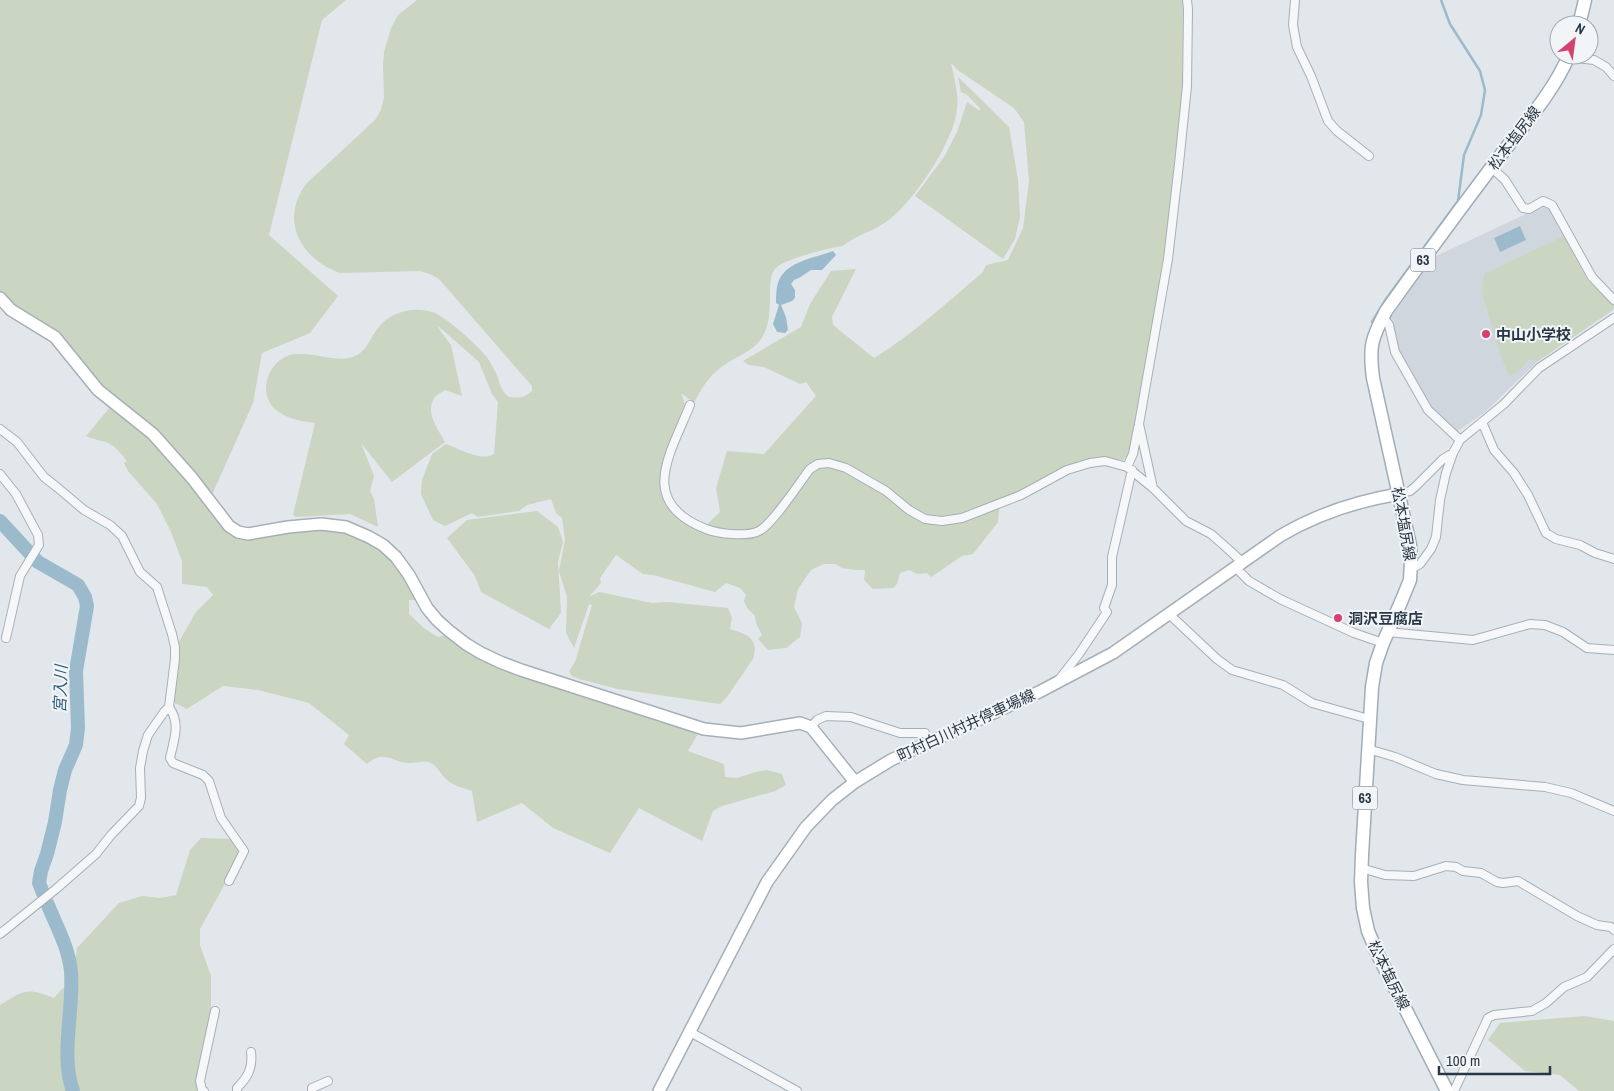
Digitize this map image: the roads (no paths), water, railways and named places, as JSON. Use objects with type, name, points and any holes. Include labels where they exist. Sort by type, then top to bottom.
[{"type":"main road","points":[[1581,15],[1585,0]]},
{"type":"main road","name":"松本塩尻線","points":[[1447,1091],[1378,956],[1368,931],[1363,908],[1361,868],[1372,687],[1376,663],[1385,637],[1408,585],[1411,569],[1410,545],[1373,378],[1370,356],[1372,341],[1383,317],[1544,97],[1564,65]]},
{"type":"street","points":[[1056,683],[1079,654],[1106,612],[1104,608],[1112,586],[1112,557],[1139,424],[1168,259],[1187,86],[1187,0]]},
{"type":"street","points":[[1295,0],[1293,26],[1296,47],[1311,76],[1328,121],[1337,131],[1369,156]]},
{"type":"street","points":[[1599,63],[1606,67],[1614,76]]},
{"type":"street","points":[[1491,167],[1505,180],[1522,208],[1529,209],[1543,201],[1552,205],[1592,277],[1614,300]]},
{"type":"street","points":[[0,298],[11,310],[55,337],[98,390],[153,434],[192,478],[229,526],[238,532],[248,534],[288,527],[321,524],[346,527],[383,545],[396,557],[410,575],[427,608],[436,620],[466,644],[500,662],[704,729],[741,733],[800,723],[811,727],[855,782]]},
{"type":"street","points":[[1383,317],[1389,325],[1396,352],[1428,410],[1460,440]]},
{"type":"street","points":[[1411,569],[1420,564],[1431,549],[1436,537],[1440,500],[1453,453],[1460,440],[1504,404],[1539,368],[1614,318]]},
{"type":"street","points":[[690,405],[665,466],[664,489],[671,506],[679,513],[707,530],[720,534],[740,534],[759,531],[773,518],[810,469],[818,464],[829,463],[846,468],[886,491],[909,510],[925,519],[942,521],[962,518],[1021,495],[1067,470],[1090,463],[1105,461],[1130,468],[1186,521],[1211,534],[1228,549],[1249,581],[1280,599],[1354,633],[1385,637],[1473,640],[1530,624],[1545,625],[1563,632],[1586,648],[1614,650]]},
{"type":"street","points":[[1482,422],[1494,450],[1514,473],[1528,495],[1546,533],[1556,539],[1580,545],[1595,553],[1614,559]]},
{"type":"street","points":[[1139,424],[1153,488]]},
{"type":"street","points":[[0,429],[16,442],[44,477],[84,510],[110,525],[122,536],[140,572],[157,587],[175,647],[169,707],[148,735],[140,768],[141,798],[138,806],[96,854],[0,934]]},
{"type":"street","points":[[1399,494],[1410,491],[1443,458],[1453,453]]},
{"type":"street","points":[[0,474],[16,494],[38,535],[39,545],[20,576],[6,638]]},
{"type":"street","name":"町村白川村井停車場線","points":[[659,1091],[755,905],[778,865],[806,827],[832,800],[855,782],[891,760],[1056,683],[1113,654],[1280,536],[1303,523],[1336,509],[1399,494]]},
{"type":"street","points":[[1169,614],[1217,659],[1232,670],[1283,685],[1312,702],[1370,719]]},
{"type":"street","points":[[169,707],[174,714],[177,726],[170,758],[173,763],[203,775],[209,781],[221,818],[244,851],[229,881]]},
{"type":"street","points":[[811,727],[817,720],[826,716],[852,717],[900,733],[924,733]]},
{"type":"street","points":[[1368,749],[1395,757],[1436,774],[1464,780],[1545,787],[1571,793],[1614,811]]},
{"type":"street","points":[[1361,868],[1385,875],[1414,876],[1446,866],[1456,867],[1463,871],[1481,873],[1497,882],[1518,881],[1577,916],[1598,925],[1611,927],[1614,930]]},
{"type":"street","points":[[1454,1091],[1488,1018],[1494,1015],[1532,1011],[1546,1003],[1564,987],[1588,976],[1614,950]]},
{"type":"street","points":[[204,1091],[200,1081],[215,1011]]},
{"type":"street","points":[[690,1032],[797,1091]]},
{"type":"street","points":[[237,1091],[237,1088],[250,1073],[251,1052]]},
{"type":"street","points":[[312,1091],[312,1088],[328,1081]]},
{"type":"water","points":[[1520,226],[1526,240],[1500,252],[1494,238]]},
{"type":"water","points":[[833,251],[836,255],[822,270],[811,270],[794,280],[791,284],[795,290],[795,298],[781,305],[786,317],[788,330],[785,333],[777,332],[773,324],[779,305],[776,303],[776,295],[780,278],[799,262]]},
{"type":"waterway","points":[[1372,322],[1386,299],[1458,201],[1464,155],[1481,115],[1485,90],[1480,71],[1450,24],[1441,0]]},
{"type":"waterway","name":"宮入川","points":[[0,521],[38,562],[78,585],[85,597],[87,606],[76,671],[78,728],[76,745],[65,770],[55,822],[41,871],[39,883],[43,893]]},
{"type":"waterway","name":"宮入川","points":[[47,903],[62,937],[70,963],[71,986],[67,1048],[69,1077],[73,1091]]},
{"type":"place","name":"中山小学校","points":[[1486,334]]},
{"type":"place","name":"洞沢豆腐店","points":[[1338,618]]}]
